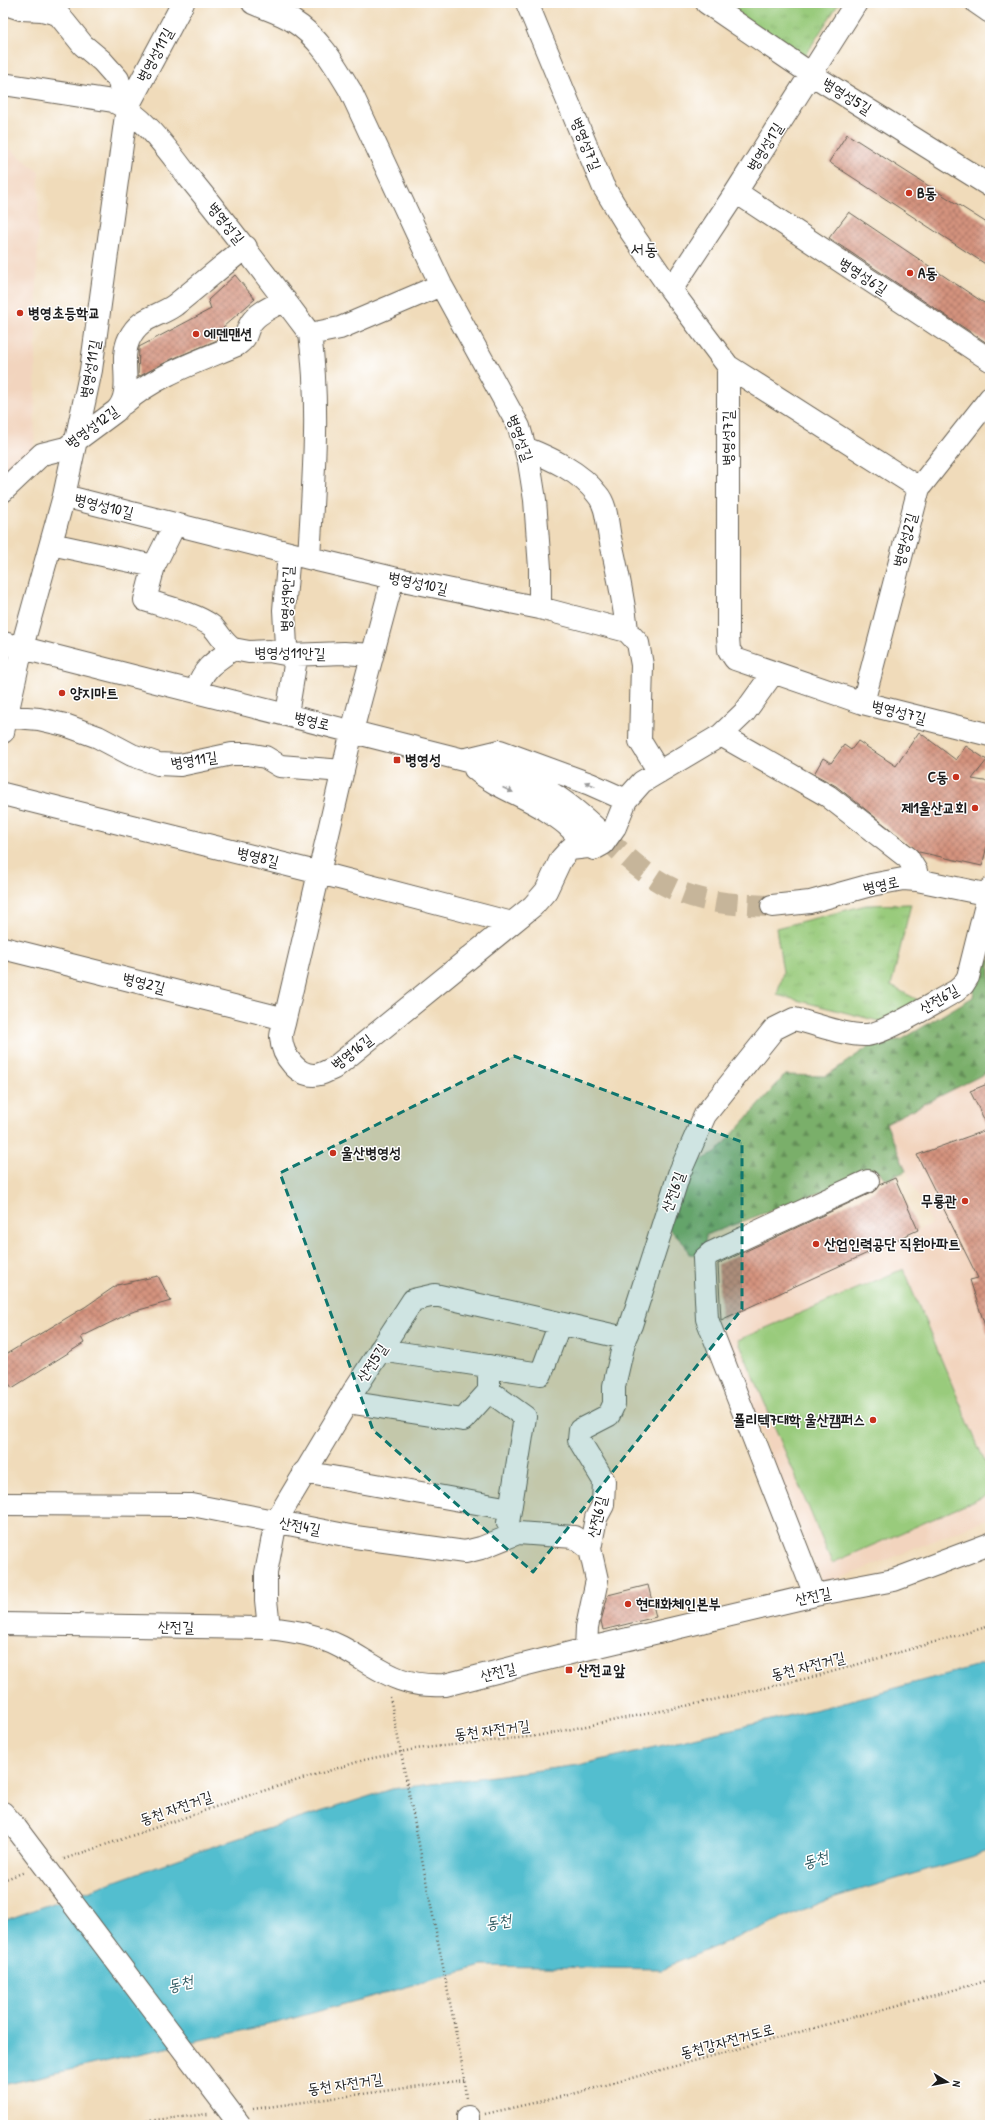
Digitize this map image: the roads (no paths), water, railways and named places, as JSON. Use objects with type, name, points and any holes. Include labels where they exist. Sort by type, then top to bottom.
[{"type":"street","points":[[3,3],[21,9],[42,10],[58,14],[83,45],[102,61],[118,79],[127,108]]},
{"type":"street","name":"병영성11길","points":[[4,722],[12,645],[51,544],[64,496],[91,370],[127,108],[183,3]]},
{"type":"street","name":"병영성길","points":[[254,3],[293,21],[312,37],[331,59],[350,90],[441,285],[519,427],[530,462],[535,500],[540,568],[540,608]]},
{"type":"street","name":"병영성7길","points":[[527,3],[603,186],[631,232],[671,290],[728,366],[729,650],[735,659],[863,703],[990,735]]},
{"type":"street","name":"병영성5길","points":[[706,3],[811,74],[990,186]]},
{"type":"street","name":"병영성1길","points":[[671,290],[736,192],[856,3]]},
{"type":"street","points":[[977,3],[990,12]]},
{"type":"street","name":"병영성길","points":[[3,84],[99,98],[113,101],[127,108],[152,132],[246,247],[310,334]]},
{"type":"street","name":"병영성6길","points":[[736,192],[990,360]]},
{"type":"street","name":"병영성12길","points":[[3,490],[42,454],[66,448],[76,442],[123,404],[126,394],[124,355],[129,339],[138,326],[146,319],[174,306],[246,247]]},
{"type":"street","points":[[310,334],[340,328],[441,285]]},
{"type":"street","points":[[123,404],[139,390],[164,376],[237,345],[246,338],[251,323],[258,315],[285,300]]},
{"type":"street","name":"병영성9안길","points":[[287,714],[295,665],[286,646],[284,610],[299,556],[315,404],[310,334]]},
{"type":"street","points":[[96,336],[129,339]]},
{"type":"street","points":[[728,366],[919,488]]},
{"type":"street","name":"병영성2길","points":[[863,703],[919,488],[990,398]]},
{"type":"street","points":[[525,448],[564,468],[586,482],[598,494],[604,505],[620,581],[627,631],[638,643],[642,665],[640,741],[659,772]]},
{"type":"street","name":"병영성10길","points":[[64,496],[299,556],[393,578],[540,608],[627,631]]},
{"type":"street","name":"병영성11안길","points":[[175,524],[154,566],[145,600],[201,620],[212,626],[224,644],[233,649],[248,652],[268,651],[290,656],[344,653],[372,655]]},
{"type":"street","points":[[51,544],[154,566]]},
{"type":"street","name":"병영16길","points":[[393,578],[352,731],[281,1037],[283,1048],[289,1060],[300,1071],[309,1075],[320,1074],[334,1068],[533,906],[546,891],[561,858],[570,849],[596,841]]},
{"type":"street","name":"병영로","points":[[12,645],[491,767],[532,782],[553,794],[578,812],[596,841]]},
{"type":"street","name":"병영성11안길","points":[[196,691],[200,677],[210,666],[233,649]]},
{"type":"street","name":"병영16길","points":[[596,841],[594,849],[603,844],[615,827],[626,800],[642,782],[722,735],[745,712],[773,673]]},
{"type":"street","name":"병영11길","points":[[4,722],[39,719],[65,725],[98,737],[132,755],[158,764],[180,765],[232,754],[248,754],[265,757],[280,766],[343,771]]},
{"type":"street","points":[[722,735],[828,796],[908,858],[916,871],[917,880]]},
{"type":"street","points":[[464,760],[500,751],[590,784],[626,800]]},
{"type":"street","name":"병영8길","points":[[3,794],[320,873],[512,923]]},
{"type":"street","name":"병영로","points":[[772,906],[810,902],[871,885],[903,879],[917,880],[990,893]]},
{"type":"street","name":"산전6길","points":[[586,1649],[587,1627],[597,1580],[590,1548],[596,1518],[603,1505],[604,1481],[579,1440],[580,1430],[609,1415],[614,1404],[614,1386],[625,1338],[631,1325],[679,1174],[705,1115],[774,1028],[794,1018],[867,1035],[883,1030],[963,986],[968,977],[990,893]]},
{"type":"street","name":"병영2길","points":[[3,948],[285,1019]]},
{"type":"street","points":[[815,1595],[707,1319],[704,1259],[711,1254],[868,1181]]},
{"type":"street","name":"산전5길","points":[[269,1628],[266,1573],[276,1521],[347,1402],[413,1300],[435,1295],[625,1338]]},
{"type":"street","points":[[380,1350],[541,1374],[560,1323]]},
{"type":"street","points":[[347,1402],[463,1420],[489,1391],[489,1366]]},
{"type":"street","points":[[489,1391],[525,1417],[506,1536]]},
{"type":"street","points":[[304,1472],[510,1509]]},
{"type":"street","name":"산전4길","points":[[3,1504],[192,1505],[355,1537],[465,1552],[481,1548],[506,1536],[518,1533],[574,1537],[590,1548]]},
{"type":"street","name":"산전길","points":[[3,1624],[269,1628],[298,1632],[320,1638],[340,1647],[400,1681],[429,1686],[446,1685],[586,1649],[815,1595],[894,1580],[990,1544]]},
{"type":"street","points":[[10,1821],[244,2117]]},
{"type":"water","name":"동천","points":[[990,1662],[990,1851],[829,1899],[662,1969],[482,1966],[276,2023],[3,2085],[3,1921],[208,1848],[392,1789],[579,1765],[826,1707]]},
{"type":"tunnel","points":[[604,836],[625,856],[644,871],[662,883],[680,892],[699,898],[720,902],[772,906]]},
{"type":"place","name":"B동","points":[[909,193]]},
{"type":"place","name":"A동","points":[[910,273]]},
{"type":"place","name":"병영초등학교","points":[[20,313]]},
{"type":"place","name":"에덴맨션","points":[[196,334]]},
{"type":"place","name":"양지마트","points":[[62,693]]},
{"type":"place","name":"병영성","points":[[397,760]]},
{"type":"place","name":"C동","points":[[956,777]]},
{"type":"place","name":"제1울산교회","points":[[975,808]]},
{"type":"place","name":"울산병영성","points":[[333,1153]]},
{"type":"place","name":"무룡관","points":[[965,1201]]},
{"type":"place","name":"산업인력공단 직원아파트","points":[[816,1244]]},
{"type":"place","name":"폴리텍7대학 울산캠퍼스","points":[[873,1420]]},
{"type":"place","name":"현대화체인본부","points":[[628,1604]]},
{"type":"place","name":"산전교앞","points":[[569,1670]]},
{"type":"district","name":"서동","points":[[644,249]]}]
